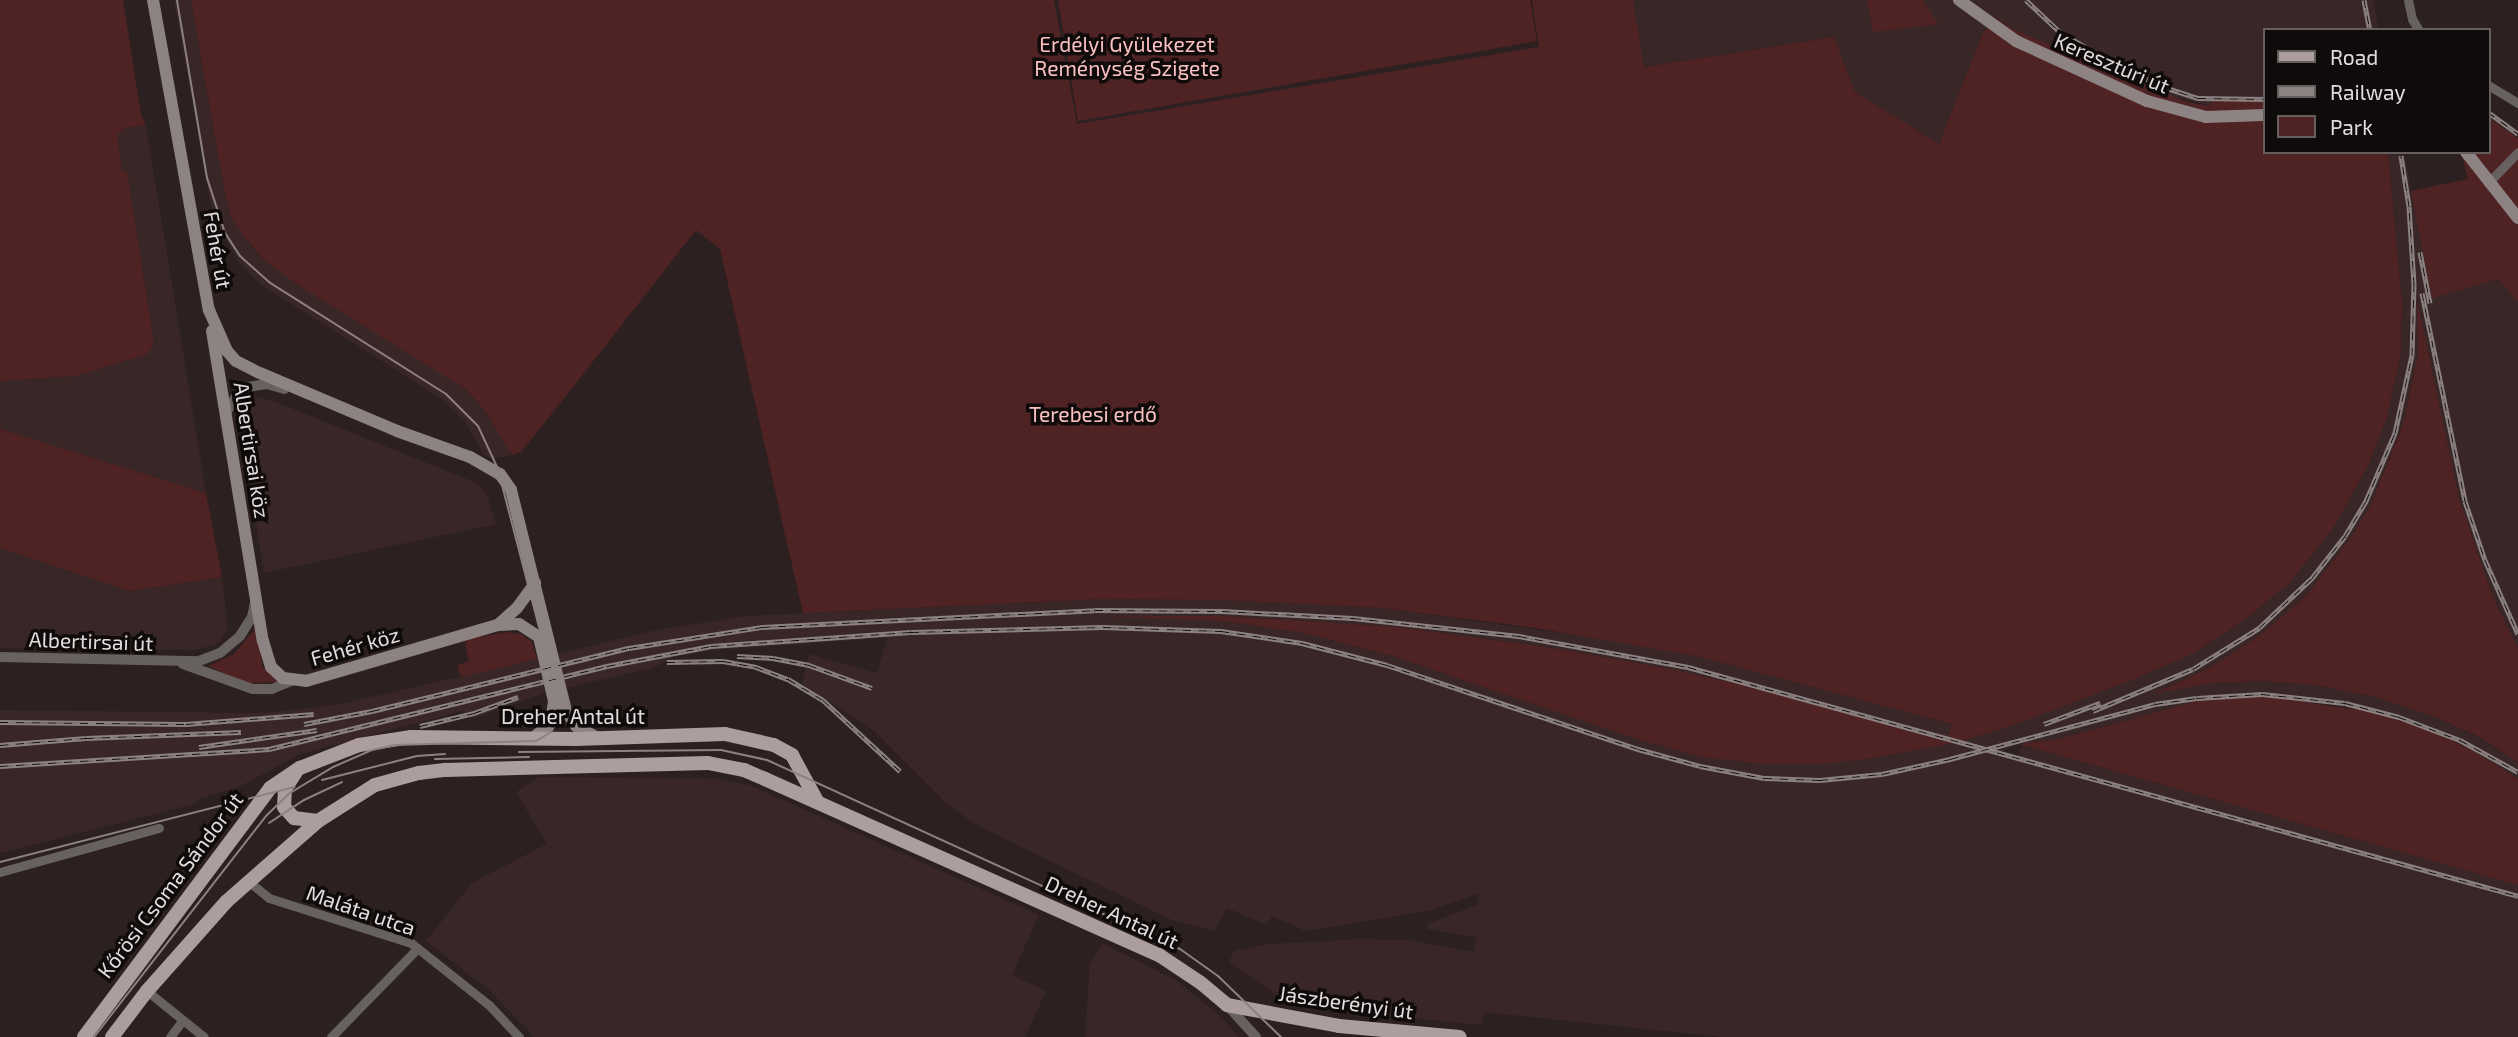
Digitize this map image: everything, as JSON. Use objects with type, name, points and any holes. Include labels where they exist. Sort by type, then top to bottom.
[{"type":"main road","name":"Fehér út","points":[[153,0],[209,310],[220,340],[236,361],[365,418],[470,457],[500,474],[510,490],[566,711],[576,726],[601,739]]},
{"type":"main road","name":"Keresztúri út","points":[[1959,0],[2016,41],[2147,101],[2206,117],[2262,116]]},
{"type":"main road","points":[[2467,154],[2518,218]]},
{"type":"main road","name":"Albertirsai köz","points":[[209,310],[267,659],[276,673],[291,681]]},
{"type":"main road","points":[[498,625],[517,608],[535,583]]},
{"type":"main road","name":"Fehér köz","points":[[291,681],[306,681],[498,625],[519,624],[539,637],[554,712],[551,723],[533,738]]},
{"type":"main road","name":"Dreher Antal út","points":[[300,768],[359,745],[388,739],[601,739],[725,734],[774,745],[797,761]]},
{"type":"main road","points":[[765,779],[787,778],[793,774],[797,761]]},
{"type":"main road","points":[[797,761],[818,802]]},
{"type":"main road","name":"Dreher Antal út","points":[[318,821],[375,785],[419,773],[708,763],[744,770],[1159,956],[1202,982],[1227,1005]]},
{"type":"main road","points":[[300,768],[285,789],[284,807],[294,818],[303,822],[318,821]]},
{"type":"main road","name":"Kőrösi Csoma Sándor út","points":[[83,1037],[189,898],[251,810],[270,788],[300,768]]},
{"type":"main road","points":[[112,1037],[217,910],[318,821]]},
{"type":"main road","name":"Jászberényi út","points":[[1227,1005],[1339,1026],[1460,1037]]},
{"type":"street","points":[[2408,0],[2412,19],[2418,28]]},
{"type":"street","points":[[2490,86],[2518,103]]},
{"type":"street","points":[[2488,183],[2518,152]]},
{"type":"street","name":"Fehér út","points":[[227,411],[237,395],[248,387],[267,384],[337,412],[365,418]]},
{"type":"street","name":"Albertirsai köz","points":[[181,663],[210,658],[240,636],[252,617],[256,597]]},
{"type":"street","name":"Albertirsai út","points":[[0,657],[181,663]]},
{"type":"street","name":"Fehér köz","points":[[181,663],[214,678],[253,689],[272,689],[291,681]]},
{"type":"street","points":[[0,872],[159,828]]},
{"type":"street","name":"Maláta utca","points":[[248,881],[269,898],[401,939],[418,948],[489,1005],[520,1037]]},
{"type":"street","points":[[331,1037],[418,948]]},
{"type":"street","points":[[147,992],[204,1037]]},
{"type":"street","points":[[1227,1005],[1256,1037]]},
{"type":"street","points":[[170,1037],[183,1020]]},
{"type":"shaded area","points":[[174,0],[191,0],[225,194],[232,218],[253,249],[262,258],[467,390],[485,411],[512,455],[493,459],[483,454],[466,423],[442,399],[263,286],[239,263],[212,213]]},
{"type":"shaded area","points":[[1633,0],[2373,0],[2379,28],[2262,28],[2262,100],[2211,102],[2210,106],[2164,94],[2013,29],[1995,17],[1983,33],[1939,144],[1855,92],[1833,37],[1643,67]]},
{"type":"shaded area","points":[[146,125],[206,493],[0,429],[0,381],[77,376],[154,343],[127,172],[122,172],[117,135],[126,128]]},
{"type":"shaded area","points":[[2388,154],[2404,154],[2432,297],[2498,279],[2518,302],[2518,649],[2493,597],[2459,499],[2417,306],[2418,355],[2404,422],[2370,507],[2350,539],[2305,597],[2259,636],[2209,668],[2157,692],[2212,683],[2262,681],[2316,685],[2376,697],[2435,717],[2479,738],[2518,762],[2518,779],[2472,750],[2428,730],[2373,712],[2318,702],[2114,724],[2059,739],[2019,744],[1994,754],[2017,761],[2022,745],[2518,885],[2518,1037],[1722,1037],[1484,1012],[1482,1025],[1294,1007],[1229,962],[1234,951],[1268,944],[1360,939],[1409,940],[1474,952],[1476,937],[1427,929],[1427,924],[1477,905],[1480,893],[1429,911],[1305,931],[1272,916],[1267,925],[1227,908],[1215,931],[1172,920],[980,827],[948,805],[874,731],[802,684],[809,654],[877,673],[887,638],[714,650],[675,656],[653,668],[566,688],[558,654],[652,631],[745,616],[1103,599],[1223,600],[1383,608],[1610,640],[1696,656],[1952,724],[1946,741],[1753,687],[1665,668],[1559,649],[1397,627],[1222,616],[1126,616],[1222,621],[1304,633],[1389,655],[1640,740],[1765,764],[1867,759],[1955,743],[2011,726],[2196,652],[2246,619],[2290,582],[2332,530],[2368,466],[2387,417],[2401,353],[2402,302]]},
{"type":"shaded area","points":[[252,396],[276,402],[474,482],[486,492],[496,524],[264,573],[238,408]]},
{"type":"shaded area","points":[[0,548],[130,591],[222,577],[228,629],[217,644],[195,650],[0,648]]},
{"type":"shaded area","points":[[537,659],[545,693],[471,719],[462,711],[300,754],[237,788],[198,799],[198,803],[0,853],[0,710],[265,713],[336,705]]},
{"type":"shaded area","points":[[539,777],[716,779],[750,785],[1039,915],[1012,975],[1046,991],[1025,1037],[534,1037],[489,990],[426,941],[472,883],[547,844],[516,792]]},
{"type":"shaded area","points":[[1102,943],[1177,981],[1219,1015],[1239,1037],[1085,1037],[1090,964]]},
{"type":"green space","points":[[0,0],[123,0],[141,114],[146,125],[126,128],[117,135],[122,171],[127,171],[154,343],[148,354],[76,376],[0,381]]},
{"type":"green space","name":"Terebesi erdő","points":[[191,0],[1054,0],[1077,124],[1539,47],[1532,0],[1633,0],[1644,67],[1834,37],[1855,92],[1939,144],[1983,33],[1995,17],[2013,29],[2187,102],[2209,106],[2211,102],[2262,100],[2262,154],[2388,154],[2402,302],[2401,353],[2387,417],[2368,466],[2332,530],[2290,582],[2246,619],[2196,652],[2132,680],[2011,726],[1955,743],[1867,759],[1819,764],[1765,764],[1702,757],[1640,740],[1389,655],[1304,633],[1222,621],[1103,616],[1222,616],[1397,627],[1559,649],[1665,668],[1753,687],[1946,741],[1952,724],[1696,656],[1535,628],[1383,608],[1223,600],[1103,599],[803,613],[720,249],[696,230],[521,452],[512,455],[485,411],[467,390],[292,281],[262,258],[232,218],[225,194]]},
{"type":"green space","name":"Erdélyi Gyülekezet Reménység Szigete","points":[[1058,0],[1530,0],[1537,41],[1078,121]]},
{"type":"green space","points":[[1867,0],[1923,0],[1938,24],[1873,32]]},
{"type":"green space","points":[[2490,118],[2518,138],[2518,302],[2498,279],[2432,298],[2411,191],[2468,179],[2462,154],[2490,154]]},
{"type":"green space","points":[[2417,300],[2459,499],[2493,597],[2518,649],[2518,762],[2479,737],[2435,717],[2376,697],[2316,685],[2262,681],[2212,683],[2153,694],[2209,668],[2259,636],[2305,597],[2350,539],[2370,507],[2404,422],[2418,355]]},
{"type":"green space","points":[[0,429],[206,493],[222,577],[130,591],[0,548]]},
{"type":"green space","points":[[256,628],[263,668],[279,682],[244,683],[208,666],[234,654]]},
{"type":"green space","points":[[507,632],[521,634],[532,642],[537,659],[461,677],[457,665],[469,661],[465,644],[468,639]]},
{"type":"green space","points":[[2262,696],[2373,712],[2428,730],[2472,750],[2518,779],[2518,885],[2019,744],[2059,739],[2201,700]]},
{"type":"tram line","points":[[94,1037],[266,816],[290,793],[333,767],[372,750],[395,745],[536,741],[551,732],[560,716],[498,469],[478,426],[446,394],[269,282],[240,256],[225,233],[207,178],[177,0]]},
{"type":"tram line","points":[[519,752],[721,750],[767,760],[1180,949],[1218,976],[1281,1037]]},
{"type":"tram line","points":[[322,780],[417,756],[445,754]]},
{"type":"tram line","points":[[435,759],[529,757]]},
{"type":"tram line","points":[[269,823],[304,800],[342,782]]},
{"type":"tram line","points":[[0,862],[295,787]]},
{"type":"railway","points":[[2026,0],[2060,32],[2107,60],[2164,87],[2198,98],[2262,99]]},
{"type":"railway","points":[[2364,0],[2370,28]]},
{"type":"railway","points":[[2490,113],[2518,134]]},
{"type":"railway","points":[[2093,711],[2193,669],[2259,628],[2312,578],[2345,536],[2366,501],[2395,433],[2412,355],[2414,284],[2409,206],[2401,156]]},
{"type":"railway","points":[[2420,252],[2430,303]]},
{"type":"railway","points":[[2422,293],[2465,501],[2485,560],[2518,634]]},
{"type":"railway","points":[[304,724],[372,711],[629,648],[762,627],[1095,610],[1222,611],[1353,618],[1519,636],[1688,667],[2518,896]]},
{"type":"railway","points":[[0,766],[269,749],[607,666],[711,646],[911,632],[1103,627],[1221,631],[1302,643],[1387,665],[1638,749],[1700,766],[1764,778],[1820,780],[1882,774],[1950,759],[2155,704],[2262,694],[2345,703],[2399,717],[2460,740],[2518,772]]},
{"type":"railway","points":[[737,656],[773,658],[809,665],[872,688]]},
{"type":"railway","points":[[667,662],[723,661],[756,667],[788,679],[823,700],[900,771]]},
{"type":"railway","points":[[420,726],[474,713],[518,697]]},
{"type":"railway","points":[[2044,724],[2100,703]]},
{"type":"railway","points":[[0,722],[186,724],[314,714]]},
{"type":"railway","points":[[199,747],[317,730]]},
{"type":"railway","points":[[0,745],[86,738],[241,732]]}]
